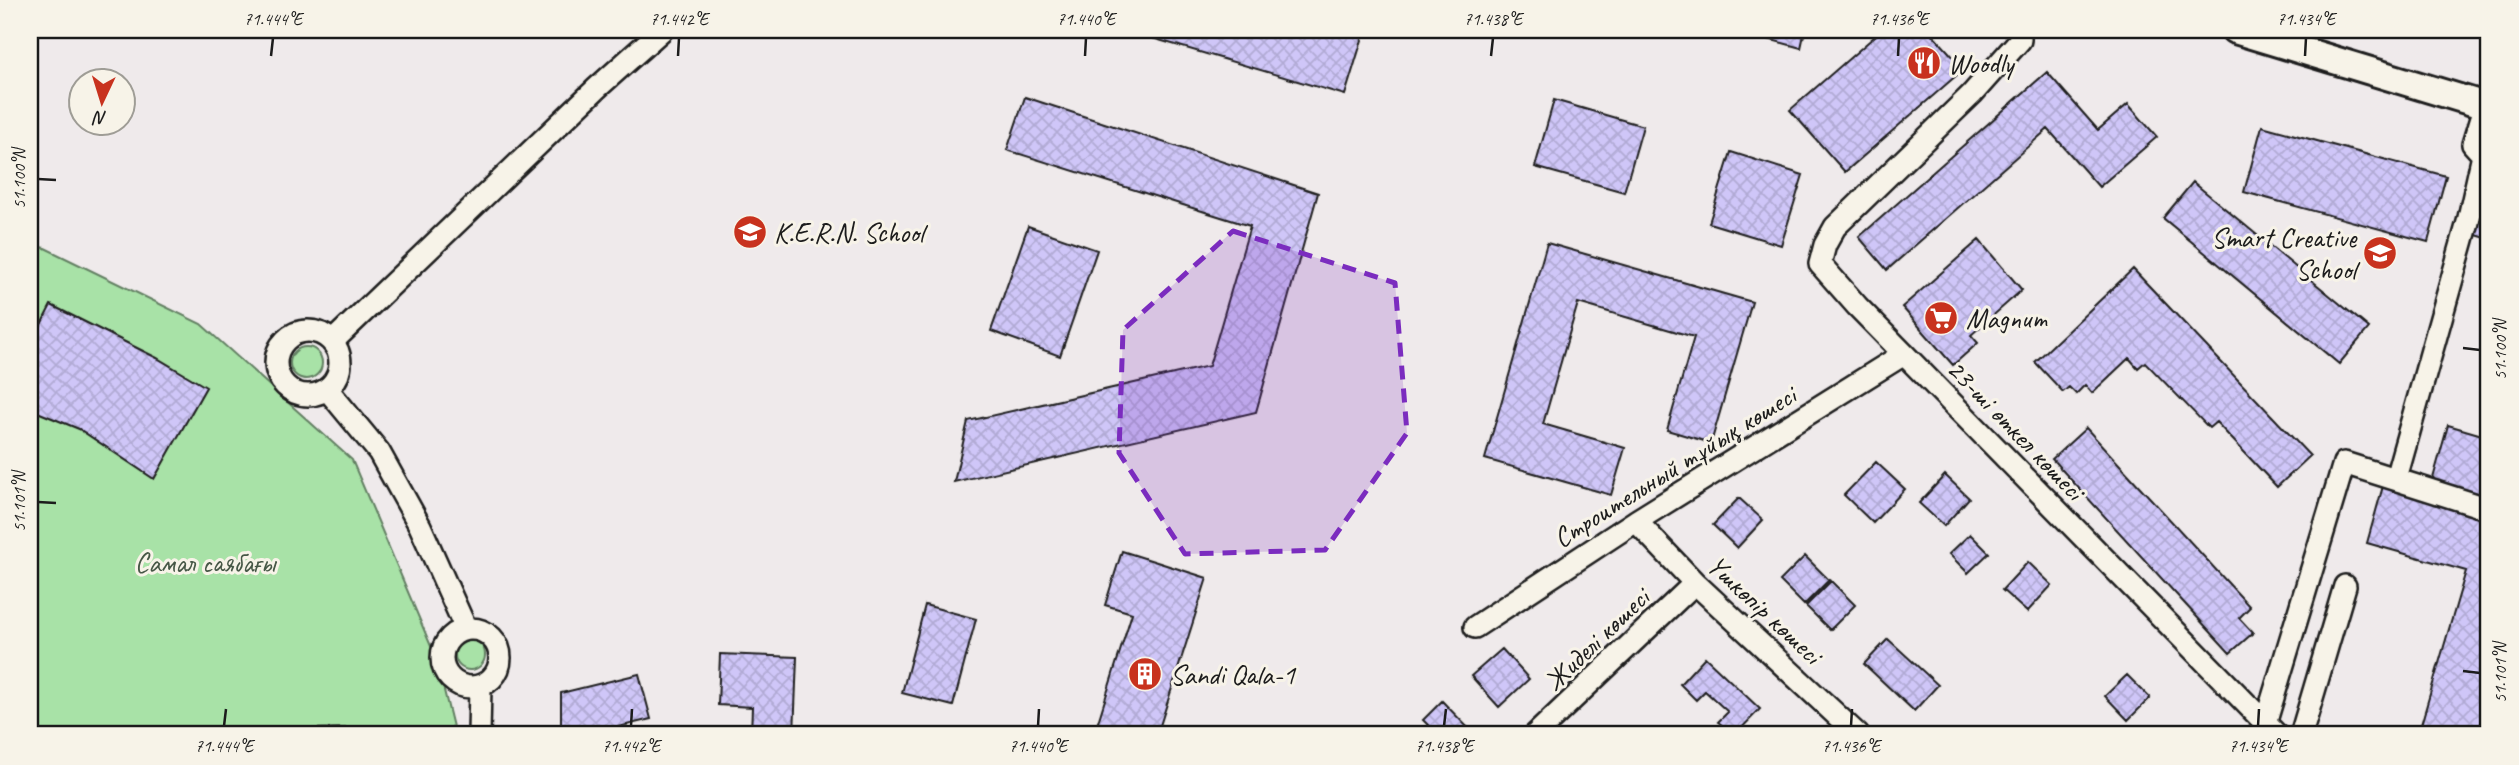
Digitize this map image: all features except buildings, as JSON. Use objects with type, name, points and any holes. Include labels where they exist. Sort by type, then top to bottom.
[{"type":"street","points":[[332,342],[597,88],[662,30]]},
{"type":"street","name":"23-ші өткел көшесі","points":[[2020,30],[2020,40],[1972,94],[1835,227],[1825,245],[1820,264],[1904,355],[2271,729]]},
{"type":"street","points":[[2235,30],[2487,106],[2473,144],[2483,155],[2468,222],[2396,478]]},
{"type":"street","points":[[312,331],[332,342],[340,363],[338,374],[327,388],[313,395],[302,395],[283,384],[275,364],[277,352],[291,335],[312,331]]},
{"type":"street","name":"Строительный тұйық көшесі","points":[[1475,627],[1636,521],[1904,355]]},
{"type":"street","points":[[327,388],[379,452],[420,526],[466,628]]},
{"type":"street","points":[[2271,729],[2344,463],[2489,509]]},
{"type":"street","name":"Үшкөпір көшесі","points":[[1636,521],[1695,583],[1858,735]]},
{"type":"street","name":"Жиделі көшесі","points":[[1535,735],[1695,583]]},
{"type":"street","points":[[2301,735],[2345,586]]},
{"type":"street","points":[[466,628],[480,629],[492,638],[500,651],[500,665],[492,678],[480,686],[464,687],[450,679],[442,665],[442,649],[451,636],[466,628]]},
{"type":"street","points":[[479,735],[480,686]]},
{"type":"highlighted area","points":[[1233,231],[1395,283],[1407,433],[1325,550],[1185,554],[1119,453],[1123,330]]},
{"type":"green space","name":"Самал саябағы","points":[[30,245],[45,248],[201,324],[352,460],[436,658],[455,735],[30,735]]},
{"type":"green space","points":[[306,347],[317,352],[322,363],[317,374],[306,379],[295,374],[290,363],[295,352]]},
{"type":"green space","points":[[470,640],[481,644],[485,655],[481,666],[470,670],[459,666],[455,655],[459,644]]},
{"type":"place","name":"Woodly","points":[[1924,63]]},
{"type":"place","name":"K.E.R.N. School","points":[[750,232]]},
{"type":"place","name":"Smart Creative School","points":[[2380,253]]},
{"type":"place","name":"Magnum","points":[[1941,318]]},
{"type":"place","name":"Sandi Qala-1","points":[[1145,674]]}]
